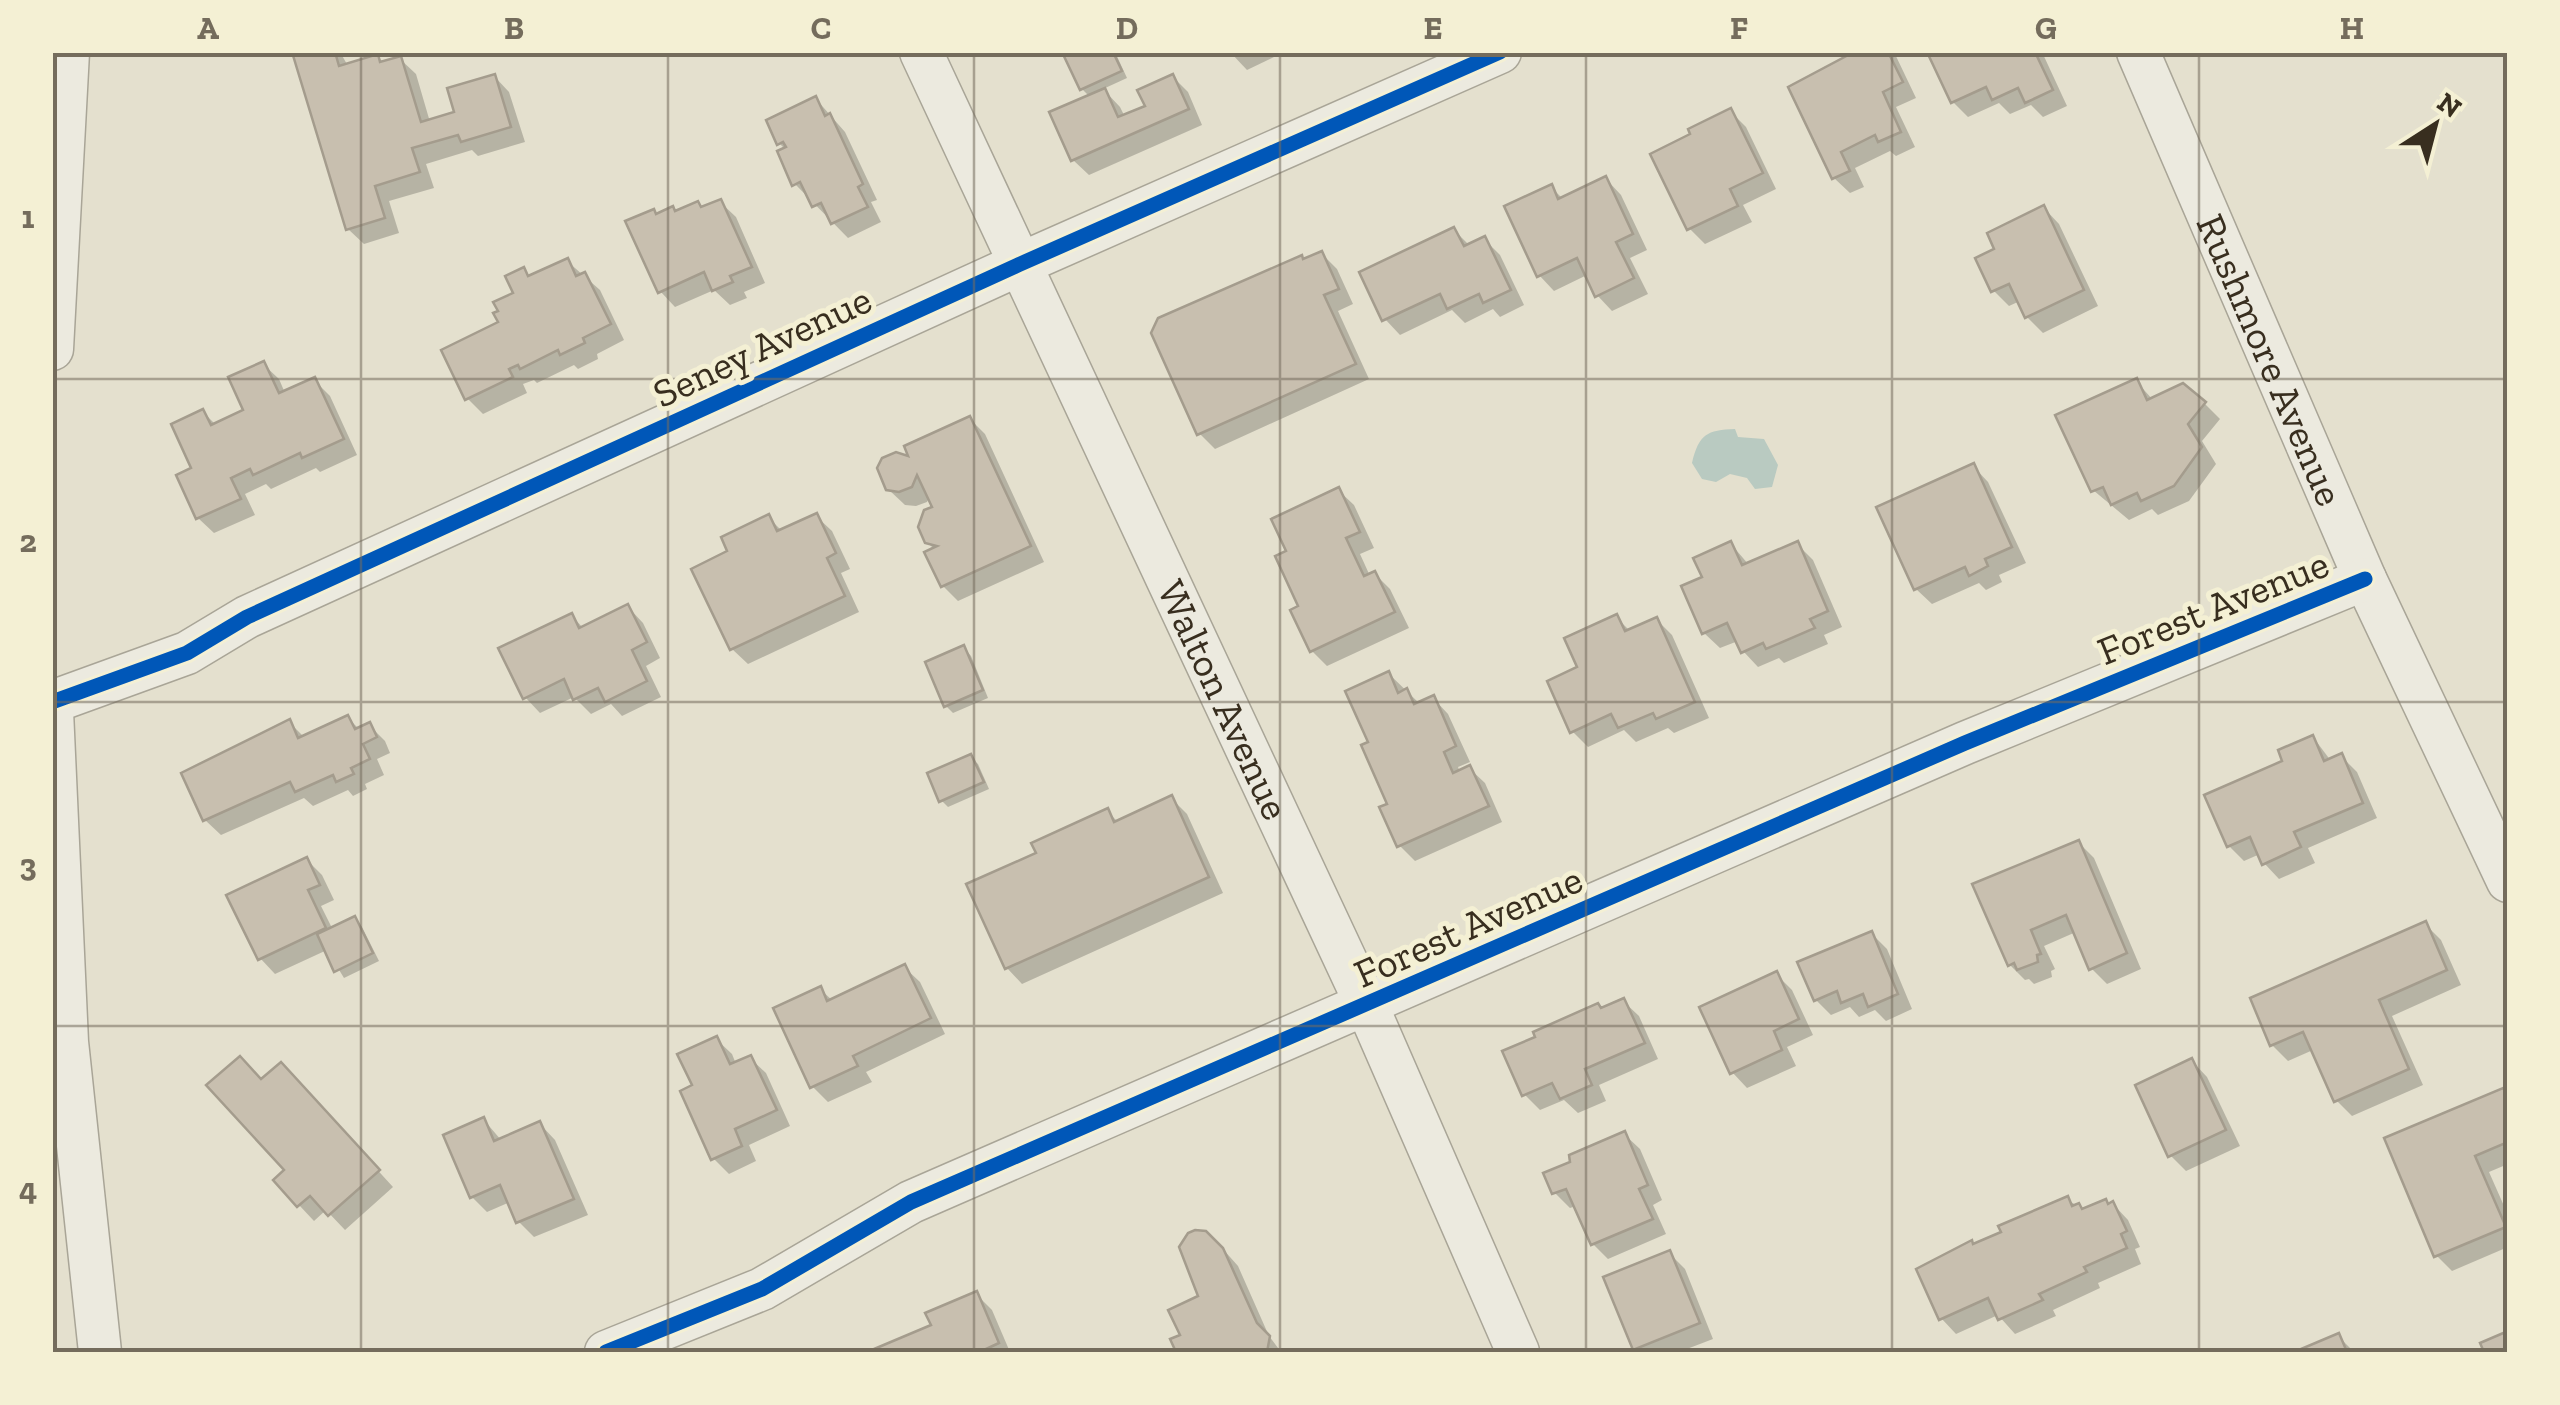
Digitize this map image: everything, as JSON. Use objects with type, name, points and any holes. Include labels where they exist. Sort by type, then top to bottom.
[{"type":"street","points":[[52,349],[68,52]]},
{"type":"street","name":"Walton Avenue","points":[[921,52],[1366,1006],[1518,1352]]},
{"type":"street","name":"Seney Avenue","points":[[52,702],[188,653],[247,618],[1018,265],[1500,52]]},
{"type":"street","name":"Rushmore Avenue","points":[[2138,52],[2366,580],[2508,881]]},
{"type":"street","name":"Forest Avenue","points":[[606,1352],[762,1289],[911,1202],[1966,742],[2366,580]]},
{"type":"street","points":[[52,712],[67,1042],[100,1352]]},
{"type":"shaded area","points":[[1735,429],[1738,437],[1764,439],[1778,465],[1772,487],[1755,489],[1747,478],[1730,474],[1716,482],[1702,479],[1692,463],[1701,440],[1717,431]]},
{"type":"building","points":[[292,52],[335,52],[339,66],[378,54],[380,62],[401,56],[421,122],[454,112],[447,88],[495,74],[511,127],[461,142],[458,135],[412,148],[420,172],[375,186],[385,218],[346,230]]},
{"type":"building","points":[[1062,52],[1113,52],[1122,71],[1080,90]]},
{"type":"building","points":[[1854,52],[1888,52],[1903,82],[1883,92],[1901,132],[1878,142],[1875,135],[1841,152],[1850,171],[1832,179],[1788,87]]},
{"type":"building","points":[[1927,52],[2035,52],[2053,90],[2025,103],[2018,88],[1992,100],[1986,87],[1951,103]]},
{"type":"building","points":[[1173,74],[1189,109],[1071,161],[1049,112],[1105,88],[1118,117],[1145,106],[1137,90]]},
{"type":"building","points":[[816,96],[825,116],[830,113],[863,184],[858,187],[868,207],[831,224],[821,203],[812,207],[800,182],[792,186],[777,151],[786,147],[783,142],[777,145],[766,120]]},
{"type":"building","points":[[1731,108],[1763,173],[1730,189],[1738,206],[1687,230],[1650,154]]},
{"type":"building","points":[[1606,176],[1633,234],[1616,242],[1634,278],[1595,297],[1577,258],[1537,277],[1504,206],[1552,184],[1558,199]]},
{"type":"building","points":[[721,199],[752,267],[730,276],[733,282],[712,291],[704,272],[658,293],[625,221],[654,209],[656,214],[673,206],[675,211],[698,201],[701,207]]},
{"type":"building","points":[[2044,205],[2084,290],[2025,318],[2009,284],[1991,292],[1975,258],[1994,249],[1987,233]]},
{"type":"building","points":[[1454,227],[1464,246],[1485,236],[1511,290],[1483,303],[1479,294],[1447,309],[1440,294],[1382,321],[1359,272]]},
{"type":"building","points":[[1322,251],[1339,289],[1324,295],[1356,364],[1197,435],[1151,333],[1158,318],[1302,255],[1303,259]]},
{"type":"building","points":[[568,258],[576,276],[585,272],[611,324],[560,355],[558,350],[520,369],[518,365],[509,369],[513,377],[465,400],[441,350],[498,322],[493,302],[513,293],[505,276],[524,267],[528,276]]},
{"type":"building","points":[[264,361],[279,393],[315,377],[344,439],[302,458],[300,453],[253,475],[250,469],[231,478],[241,499],[196,519],[176,475],[191,468],[171,424],[203,409],[211,425],[243,410],[228,377]]},
{"type":"building","points":[[2137,378],[2147,400],[2183,383],[2206,402],[2188,424],[2202,447],[2174,486],[2141,501],[2137,493],[2111,505],[2103,487],[2091,492],[2055,415]]},
{"type":"building","points":[[970,416],[1031,546],[941,587],[924,552],[937,546],[925,543],[918,527],[924,510],[932,507],[917,475],[912,487],[899,492],[886,490],[877,468],[882,458],[896,452],[908,456],[904,446]]},
{"type":"building","points":[[1974,463],[2012,547],[1985,559],[1988,566],[1969,576],[1965,567],[1914,590],[1876,507]]},
{"type":"building","points":[[1339,487],[1360,532],[1346,538],[1364,576],[1375,571],[1395,612],[1310,652],[1290,610],[1298,606],[1275,556],[1286,551],[1271,519]]},
{"type":"building","points":[[817,513],[836,553],[827,558],[845,596],[730,650],[691,569],[727,551],[721,537],[769,514],[777,531]]},
{"type":"building","points":[[1731,541],[1742,565],[1798,541],[1828,611],[1810,619],[1815,628],[1766,649],[1763,643],[1741,653],[1727,623],[1702,634],[1681,586],[1702,577],[1693,558]]},
{"type":"building","points":[[628,604],[647,642],[632,650],[647,681],[605,702],[598,688],[573,700],[564,679],[523,699],[498,648],[572,613],[579,628]]},
{"type":"building","points":[[1617,614],[1625,631],[1657,617],[1695,702],[1656,719],[1653,713],[1618,728],[1611,714],[1570,733],[1547,681],[1577,667],[1564,638]]},
{"type":"building","points":[[964,645],[983,690],[944,707],[925,662]]},
{"type":"building","points":[[1389,671],[1398,693],[1407,688],[1414,704],[1434,695],[1456,746],[1444,752],[1453,773],[1470,765],[1489,806],[1397,847],[1379,807],[1387,804],[1361,745],[1368,742],[1345,691]]},
{"type":"building","points":[[348,715],[355,729],[370,722],[377,737],[363,744],[370,759],[351,768],[354,774],[336,782],[333,775],[295,792],[290,782],[203,821],[181,773],[290,719],[298,738]]},
{"type":"building","points":[[2313,735],[2324,761],[2342,753],[2363,803],[2294,832],[2301,847],[2262,865],[2250,837],[2227,847],[2204,795],[2282,761],[2278,750]]},
{"type":"building","points":[[971,754],[984,782],[939,802],[927,773]]},
{"type":"building","points":[[1172,795],[1209,877],[1005,969],[966,884],[1036,853],[1031,843],[1108,808],[1114,822]]},
{"type":"building","points":[[2079,840],[2127,953],[2089,970],[2066,915],[2031,930],[2041,954],[2037,955],[2038,962],[2017,970],[2014,963],[2008,966],[1972,884]]},
{"type":"building","points":[[307,857],[320,885],[308,890],[326,928],[258,960],[226,895]]},
{"type":"building","points":[[355,916],[373,953],[334,972],[317,934]]},
{"type":"building","points":[[2426,921],[2447,970],[2379,1000],[2409,1069],[2334,1102],[2303,1032],[2270,1046],[2250,998]]},
{"type":"building","points":[[1872,931],[1898,994],[1868,1007],[1863,994],[1841,1003],[1837,991],[1814,1001],[1797,962]]},
{"type":"building","points":[[905,964],[931,1018],[853,1056],[858,1066],[810,1088],[773,1008],[821,986],[827,1001]]},
{"type":"building","points":[[1777,971],[1799,1019],[1774,1031],[1782,1050],[1730,1074],[1699,1007]]},
{"type":"building","points":[[1624,998],[1645,1043],[1585,1069],[1592,1085],[1560,1099],[1552,1083],[1522,1096],[1502,1051],[1535,1037],[1533,1032],[1598,1003],[1601,1008]]},
{"type":"building","points":[[717,1036],[730,1064],[751,1055],[777,1110],[735,1129],[742,1146],[711,1160],[680,1091],[692,1085],[677,1054]]},
{"type":"building","points":[[240,1056],[261,1079],[281,1062],[380,1170],[328,1216],[310,1196],[297,1207],[273,1180],[284,1170],[206,1085]]},
{"type":"building","points":[[2192,1058],[2226,1130],[2168,1157],[2135,1085]]},
{"type":"building","points":[[2503,1088],[2508,1097],[2508,1142],[2475,1156],[2506,1227],[2434,1257],[2384,1138]]},
{"type":"building","points":[[484,1117],[494,1141],[540,1121],[574,1199],[516,1223],[500,1185],[470,1198],[443,1135]]},
{"type":"building","points":[[1625,1131],[1648,1185],[1639,1189],[1653,1219],[1591,1245],[1566,1189],[1552,1194],[1543,1173],[1570,1162],[1569,1155]]},
{"type":"building","points":[[2068,1196],[2072,1206],[2079,1203],[2082,1209],[2106,1199],[2108,1204],[2113,1201],[2127,1231],[2121,1234],[2127,1248],[2084,1267],[2087,1272],[2039,1294],[2043,1300],[1998,1320],[1988,1298],[1939,1320],[1916,1269],[1972,1240],[1973,1244],[2001,1232],[1998,1226]]},
{"type":"building","points":[[1206,1231],[1223,1248],[1257,1323],[1270,1336],[1267,1352],[1176,1352],[1170,1339],[1180,1335],[1168,1310],[1198,1296],[1179,1247],[1188,1233]]},
{"type":"building","points":[[1670,1250],[1700,1323],[1633,1350],[1603,1277]]},
{"type":"building","points":[[977,1291],[999,1343],[987,1352],[867,1352],[931,1325],[925,1313]]},
{"type":"building","points":[[2508,1331],[2508,1352],[2484,1352],[2480,1343]]},
{"type":"building","points":[[2339,1333],[2347,1352],[2302,1352],[2301,1349]]},
{"type":"cycle path","points":[[52,702],[187,653],[247,617],[1018,265],[1500,52]]},
{"type":"cycle path","points":[[606,1352],[762,1289],[911,1202],[1965,743],[2365,579]]}]
